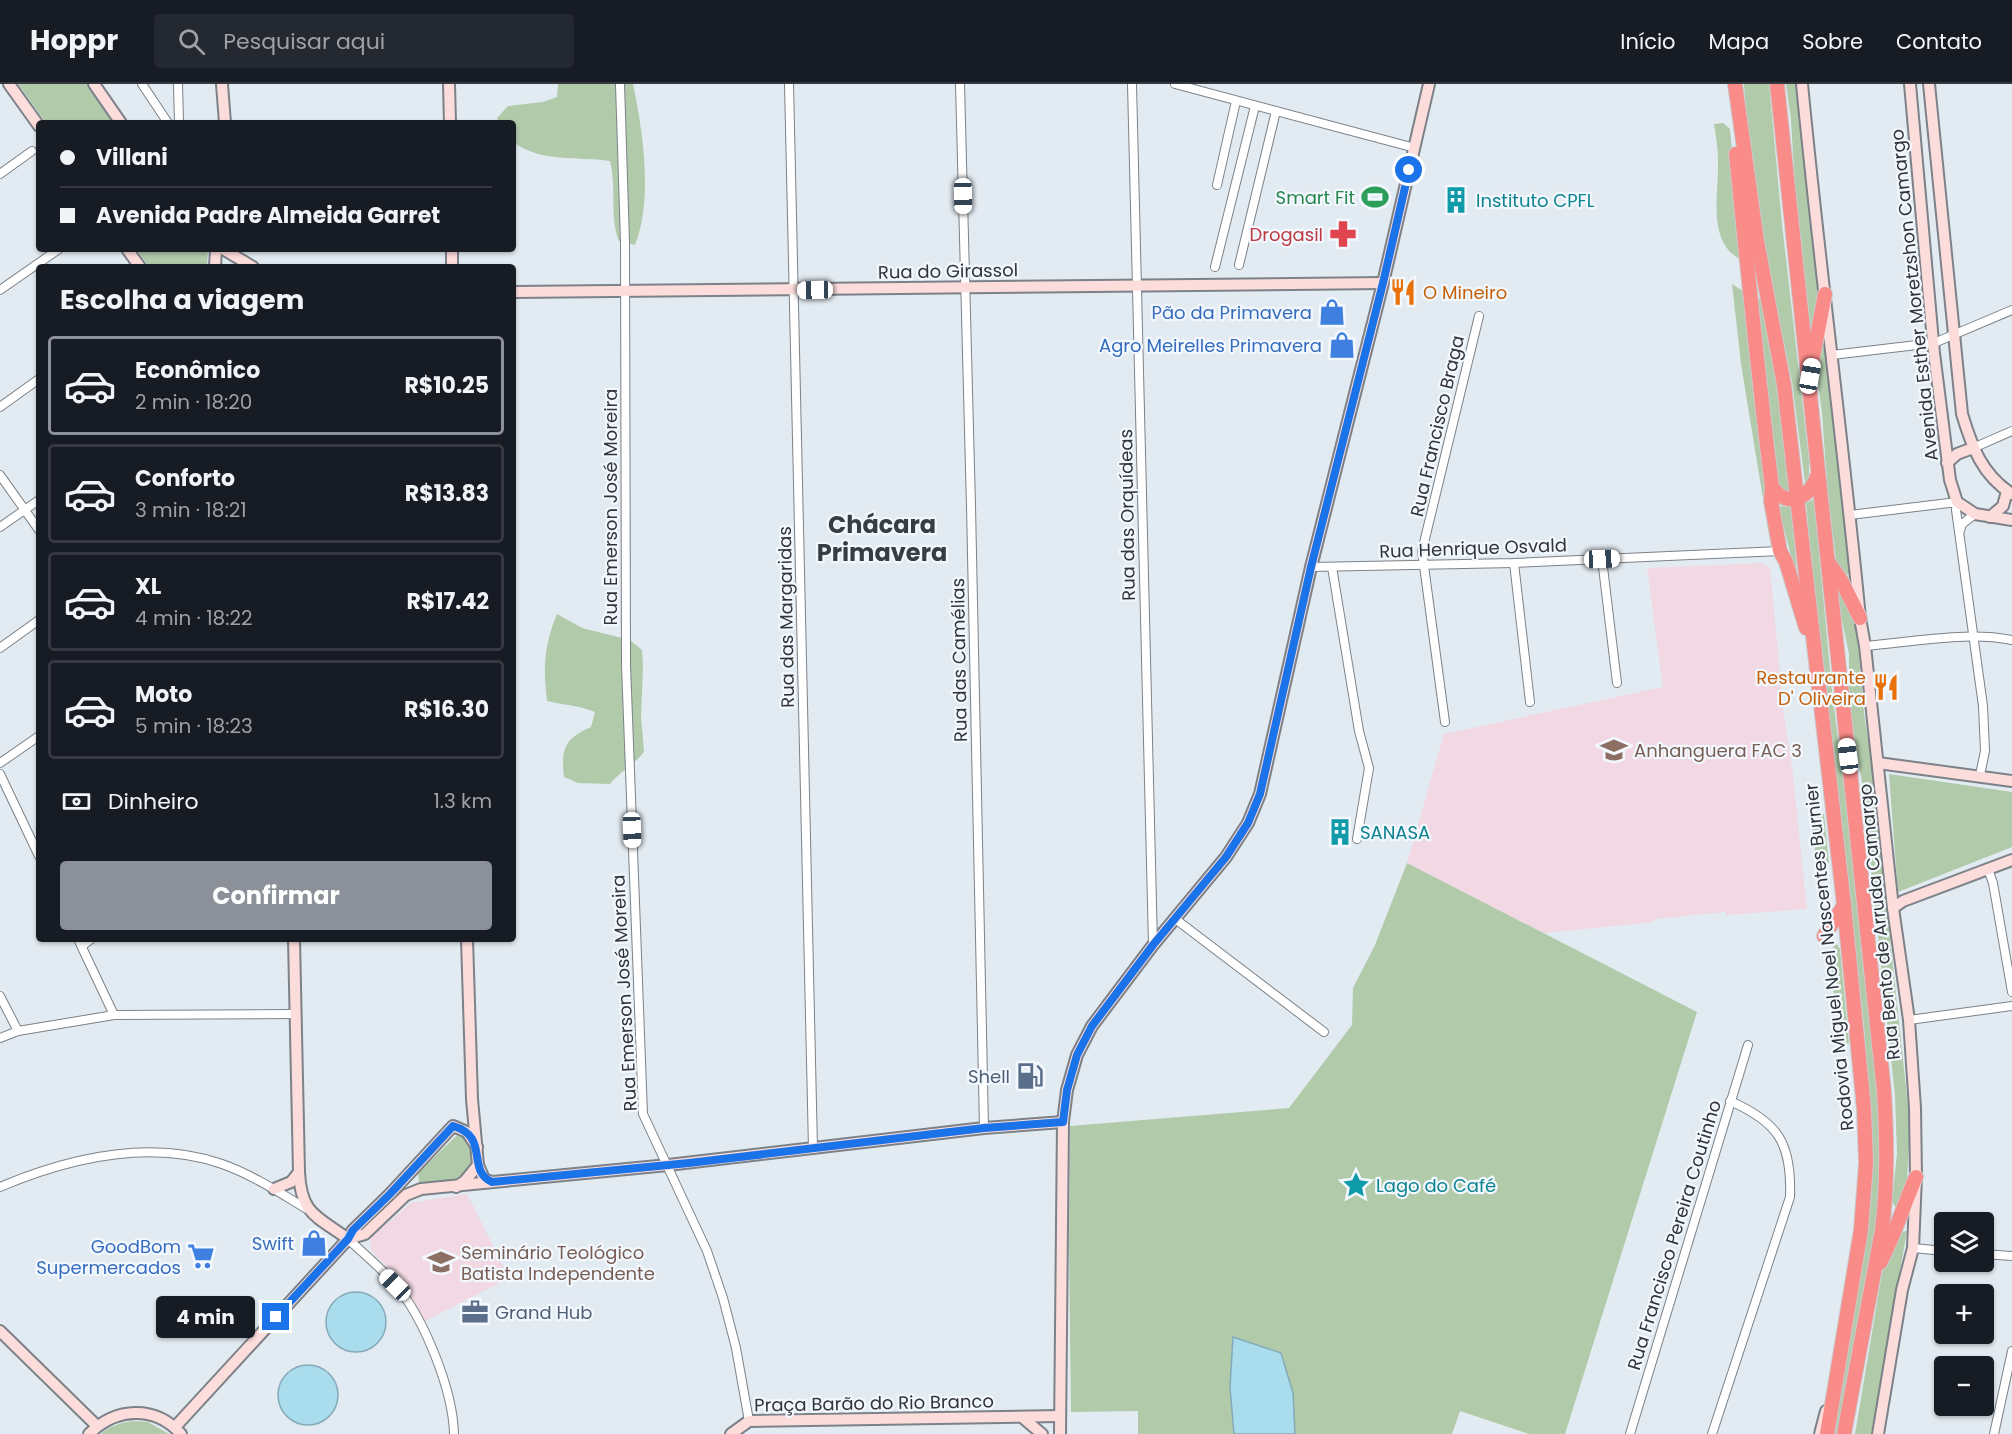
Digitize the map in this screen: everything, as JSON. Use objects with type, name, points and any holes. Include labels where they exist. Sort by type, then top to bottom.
[{"type":"highway","name":"Rodovia Miguel Noel Nascentes Burnier","points":[[1735,84],[1757,241],[1784,385],[1844,905],[1864,1109],[1866,1163],[1861,1230],[1827,1434]]},
{"type":"highway","points":[[1777,84],[1800,306],[1810,376],[1887,1137],[1886,1199],[1844,1434]]},
{"type":"highway","points":[[1739,116],[1732,123],[1747,279],[1758,352],[1772,487],[1771,501],[1780,551],[1786,562],[1813,651]]},
{"type":"highway","points":[[1810,376],[1825,294]]},
{"type":"highway","points":[[1772,487],[1778,495],[1796,499],[1804,496],[1814,486],[1818,472]]},
{"type":"highway","points":[[1827,561],[1841,580],[1860,618]]},
{"type":"highway","points":[[1824,936],[1844,905]]},
{"type":"highway","points":[[1873,1279],[1892,1241],[1916,1177]]},
{"type":"street","points":[[9,84],[36,122]]},
{"type":"street","points":[[94,84],[119,120]]},
{"type":"street","points":[[142,84],[166,120]]},
{"type":"street","points":[[178,84],[179,120]]},
{"type":"street","points":[[222,84],[225,120]]},
{"type":"street","points":[[449,84],[450,120]]},
{"type":"street","name":"Rua Emerson José Moreira","points":[[620,84],[624,192],[626,665],[642,1114],[707,1251],[723,1298],[736,1348],[749,1421]]},
{"type":"street","name":"Rua das Margaridas","points":[[789,84],[813,1149]]},
{"type":"street","name":"Rua das Camélias","points":[[960,84],[972,516],[984,1128]]},
{"type":"street","name":"Rua das Orquídeas","points":[[1132,84],[1153,945]]},
{"type":"street","points":[[1175,84],[1415,148]]},
{"type":"street","points":[[1060,1434],[1063,1122],[1077,1055],[1092,1026],[1174,918],[1226,857],[1248,823],[1260,794],[1311,567],[1383,283],[1429,84]]},
{"type":"street","name":"Rua Bento de Arruda Camargo","points":[[1803,84],[1815,224],[1832,355],[1893,908],[1909,1020],[1915,1107],[1916,1177],[1913,1248],[1902,1290],[1880,1434]]},
{"type":"street","name":"Avenida Esther Moretzshon Camargo","points":[[1910,84],[1947,463],[1957,502]]},
{"type":"street","name":"Avenida Esther Moretzshon Camargo","points":[[1929,84],[1962,414],[1973,448],[1980,461],[1999,485],[2010,493]]},
{"type":"street","points":[[1217,185],[1236,101]]},
{"type":"street","points":[[1215,267],[1255,106]]},
{"type":"street","points":[[1239,265],[1276,111]]},
{"type":"street","points":[[0,174],[32,151]]},
{"type":"street","points":[[37,264],[55,252]]},
{"type":"street","points":[[228,252],[248,264]]},
{"type":"street","points":[[0,290],[36,265]]},
{"type":"street","name":"Rua do Girassol","points":[[516,292],[1383,283]]},
{"type":"street","points":[[1832,355],[1934,343],[2012,309]]},
{"type":"street","name":"Rua Francisco Braga","points":[[1445,722],[1422,551],[1479,316]]},
{"type":"street","points":[[0,407],[36,381]]},
{"type":"street","points":[[1947,463],[1957,454],[2012,431]]},
{"type":"street","points":[[0,475],[36,526]]},
{"type":"street","points":[[1990,517],[2003,506],[2010,493]]},
{"type":"street","points":[[0,527],[36,502]]},
{"type":"street","points":[[1850,514],[1957,502],[1975,514],[2012,520]]},
{"type":"street","points":[[1957,502],[1956,510],[1983,706],[1985,751],[1980,775]]},
{"type":"street","points":[[1959,533],[1962,524],[1975,514]]},
{"type":"street","name":"Rua Henrique Osvald","points":[[1311,567],[1514,563],[1780,551]]},
{"type":"street","points":[[1602,559],[1617,682]]},
{"type":"street","points":[[1514,563],[1530,702]]},
{"type":"street","points":[[1332,567],[1359,731],[1369,768],[1357,839]]},
{"type":"street","points":[[0,648],[36,622]]},
{"type":"street","points":[[1865,646],[1973,636],[2012,640]]},
{"type":"street","points":[[0,763],[36,738]]},
{"type":"street","points":[[1878,763],[2012,780]]},
{"type":"street","points":[[0,774],[36,849]]},
{"type":"street","points":[[1893,908],[1903,901],[2012,860]]},
{"type":"street","points":[[1988,869],[1994,883],[2012,992]]},
{"type":"street","points":[[1174,918],[1324,1032]]},
{"type":"street","points":[[80,942],[114,1015]]},
{"type":"street","points":[[294,942],[299,1173],[302,1198],[307,1209]]},
{"type":"street","points":[[467,942],[472,1099],[478,1165],[484,1179],[492,1182]]},
{"type":"street","points":[[0,996],[18,1031]]},
{"type":"street","points":[[1909,1020],[2012,1006]]},
{"type":"street","points":[[0,1038],[18,1031],[114,1015],[296,1014]]},
{"type":"street","name":"Rua Francisco Pereira Coutinho","points":[[1630,1434],[1748,1045]]},
{"type":"street","points":[[1712,1434],[1790,1197],[1787,1159],[1775,1129],[1762,1117],[1730,1101]]},
{"type":"street","points":[[348,1239],[365,1234],[406,1195],[421,1189],[668,1165],[984,1128],[1063,1122]]},
{"type":"street","points":[[89,1434],[109,1418],[136,1412],[163,1419],[178,1431],[348,1239],[353,1230],[453,1126],[466,1132],[477,1147]]},
{"type":"street","points":[[0,1187],[48,1169],[113,1154],[146,1152],[182,1155],[221,1164],[253,1177],[307,1209],[348,1239],[395,1285],[418,1317],[447,1393],[454,1434]]},
{"type":"street","points":[[455,1187],[465,1180],[478,1165]]},
{"type":"street","points":[[414,1167],[415,1181],[421,1189]]},
{"type":"street","points":[[274,1189],[291,1182],[299,1173]]},
{"type":"street","points":[[1913,1248],[1934,1250]]},
{"type":"street","points":[[1994,1255],[2012,1256]]},
{"type":"street","points":[[0,1331],[97,1426]]},
{"type":"street","points":[[1994,1434],[2012,1351]]},
{"type":"street","points":[[1820,1434],[1834,1391]]},
{"type":"street","name":"Praça Barão do Rio Branco","points":[[731,1434],[749,1421],[1059,1416]]},
{"type":"street","points":[[1022,1417],[1042,1434]]},
{"type":"shaded area","name":"Anhanguera FAC 3","points":[[1763,563],[1770,569],[1784,716],[1792,767],[1807,909],[1726,915],[1726,912],[1543,933],[1407,863],[1444,734],[1663,687],[1647,568]]},
{"type":"shaded area","name":"Seminário Teológico Batista Independente","points":[[467,1194],[509,1278],[423,1322],[393,1273],[371,1250],[370,1238],[411,1203]]},
{"type":"green space","points":[[18,84],[91,84],[117,120],[44,120]]},
{"type":"green space","points":[[558,84],[633,84],[643,144],[645,187],[644,207],[635,245],[619,241],[616,231],[610,161],[560,158],[524,149],[516,144],[516,120],[498,120],[497,118],[508,106],[543,102],[557,97]]},
{"type":"green space","points":[[1744,84],[1769,84],[1782,224],[1809,460],[1809,481],[1805,483],[1792,382],[1760,226],[1748,140]]},
{"type":"green space","points":[[1786,84],[1798,84],[1819,292],[1811,335],[1797,224],[1791,120]]},
{"type":"green space","points":[[1723,123],[1730,129],[1742,260],[1723,242],[1717,216],[1718,156],[1714,124]]},
{"type":"green space","points":[[138,252],[208,252],[207,264],[147,264]]},
{"type":"green space","points":[[1732,284],[1743,291],[1774,535],[1770,541],[1741,364]]},
{"type":"green space","points":[[1756,299],[1760,299],[1776,377],[1790,491],[1786,493],[1780,489],[1776,481]]},
{"type":"green space","points":[[1822,324],[1851,573],[1847,575],[1841,570],[1836,560],[1828,496],[1822,413],[1816,369]]},
{"type":"green space","points":[[1814,499],[1832,691],[1870,1019],[1881,1157],[1875,1240],[1838,1434],[1832,1434],[1871,1201],[1873,1147],[1864,1026],[1850,899],[1829,752],[1806,503]]},
{"type":"green space","points":[[1778,506],[1791,507],[1797,572],[1795,571]]},
{"type":"green space","points":[[1838,590],[1842,590],[1857,631],[1910,1125],[1907,1181],[1897,1209],[1892,1202],[1897,1153],[1895,1096],[1869,851],[1869,825],[1853,728],[1849,691],[1849,654]]},
{"type":"green space","points":[[557,614],[582,628],[630,640],[642,650],[641,716],[644,752],[610,784],[578,783],[564,777],[563,759],[566,746],[575,736],[591,727],[595,712],[577,706],[547,701],[546,657],[549,636]]},
{"type":"green space","points":[[1889,774],[2012,792],[2012,847],[1898,892]]},
{"type":"green space","points":[[1824,814],[1829,864],[1815,851],[1810,815]]},
{"type":"green space","name":"Lago do Café","points":[[1407,863],[1697,1012],[1565,1434],[1529,1434],[1460,1411],[1452,1434],[1138,1434],[1138,1411],[1071,1412],[1070,1126],[1289,1108],[1352,1025],[1353,988],[1375,945]]},
{"type":"green space","points":[[1835,941],[1840,949],[1849,1044],[1844,1042],[1832,979]]},
{"type":"green space","points":[[456,1136],[464,1137],[471,1149],[473,1160],[470,1168],[463,1175],[454,1179],[431,1183],[419,1182],[418,1173]]},
{"type":"green space","points":[[1907,1231],[1871,1434],[1855,1434],[1882,1273],[1901,1232]]},
{"type":"green space","points":[[133,1421],[148,1422],[169,1434],[101,1434],[112,1426]]},
{"type":"water","points":[[356,1292],[373,1297],[381,1305],[386,1322],[381,1339],[373,1347],[356,1352],[339,1347],[331,1339],[326,1322],[331,1305],[339,1297]]},
{"type":"water","points":[[1233,1337],[1281,1353],[1293,1393],[1295,1434],[1234,1434],[1230,1387]]},
{"type":"water","points":[[308,1365],[325,1370],[333,1378],[338,1395],[333,1412],[325,1420],[308,1425],[291,1420],[283,1412],[278,1395],[283,1378],[291,1370]]},
{"type":"place","name":"Smart Fit","points":[[1375,197]]},
{"type":"place","name":"Instituto CPFL","points":[[1456,200]]},
{"type":"place","name":"Drogasil","points":[[1343,234]]},
{"type":"place","name":"O Mineiro","points":[[1403,292]]},
{"type":"place","name":"Pão da Primavera","points":[[1332,312]]},
{"type":"place","name":"Agro Meirelles Primavera","points":[[1342,345]]},
{"type":"place","name":"Restaurante D' Oliveira","points":[[1886,687]]},
{"type":"place","name":"Anhanguera FAC 3","points":[[1614,750]]},
{"type":"place","name":"SANASA","points":[[1340,832]]},
{"type":"place","name":"Shell","points":[[1030,1076]]},
{"type":"place","name":"Lago do Café","points":[[1356,1185]]},
{"type":"place","name":"Swift","points":[[314,1243]]},
{"type":"place","name":"GoodBom Supermercados","points":[[201,1256]]},
{"type":"place","name":"Seminário Teológico Batista Independente","points":[[441,1262]]},
{"type":"place","name":"Grand Hub","points":[[475,1312]]},
{"type":"district","name":"Chácara Primavera","points":[[882,538]]},
{"type":"route","points":[[276,1317],[348,1239],[353,1230],[453,1126],[466,1132],[477,1147],[481,1174],[484,1179],[492,1182],[689,1163],[984,1128],[1063,1122],[1067,1090],[1077,1055],[1092,1026],[1174,918],[1226,857],[1248,823],[1260,794],[1311,567],[1383,283],[1409,170]]}]
